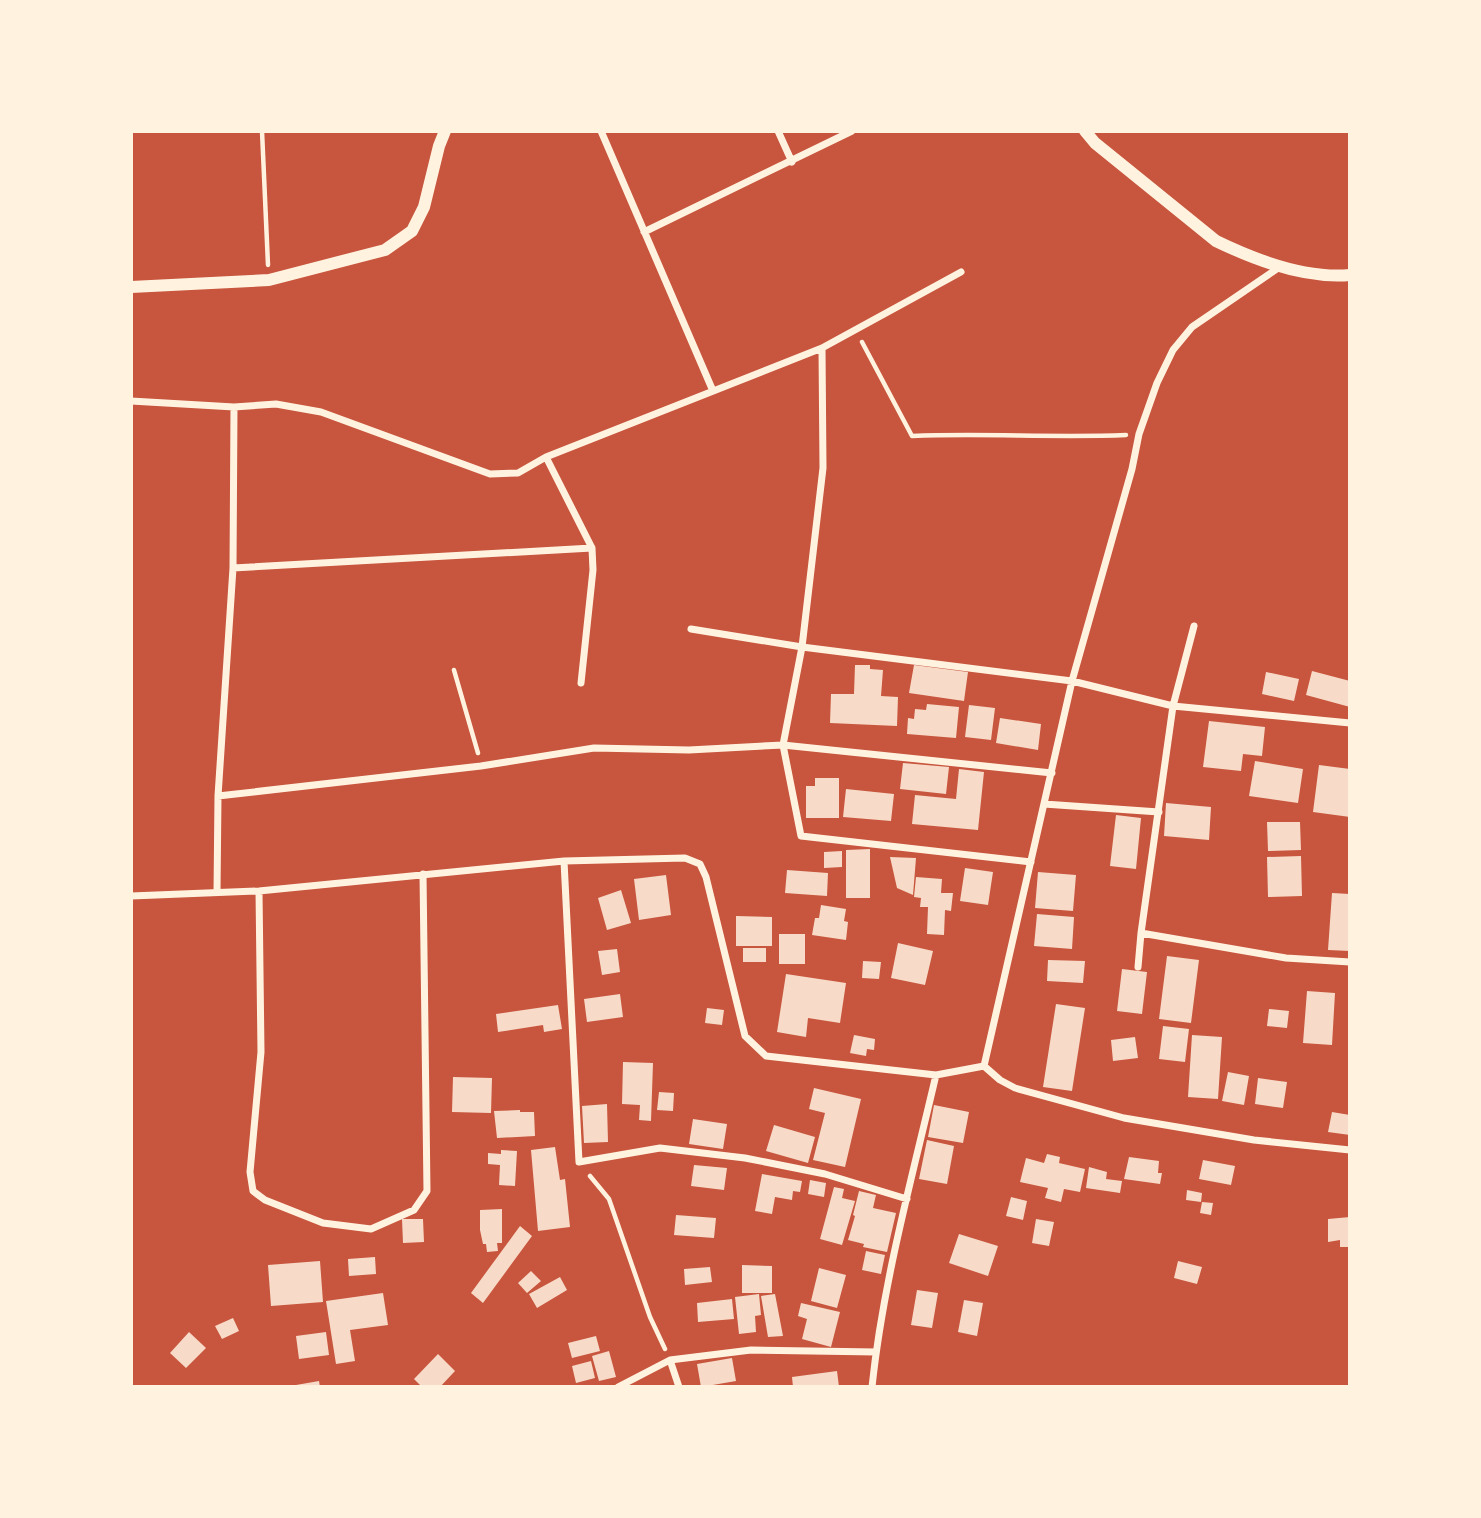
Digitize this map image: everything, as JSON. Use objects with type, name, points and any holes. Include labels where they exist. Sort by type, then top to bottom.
[{"type":"street","points":[[131,287],[269,280],[385,250],[412,231],[424,207],[445,131]]},
{"type":"street","points":[[601,131],[713,391]]},
{"type":"street","points":[[778,131],[792,162]]},
{"type":"street","points":[[644,232],[852,131]]},
{"type":"street","points":[[1090,135],[1216,241],[1282,266],[1329,277],[1350,275]]},
{"type":"street","points":[[984,1066],[1072,681],[1139,434],[1157,383],[1173,350],[1203,319],[1282,266]]},
{"type":"street","points":[[131,401],[234,407],[276,404],[321,412],[490,474],[518,472],[546,457],[822,348],[961,272]]},
{"type":"street","points":[[822,348],[823,468],[802,647],[783,745],[802,836],[1031,862]]},
{"type":"street","points":[[217,892],[218,796],[233,568],[234,407]]},
{"type":"street","points":[[546,457],[592,548],[593,570],[581,683]]},
{"type":"street","points":[[233,568],[592,548]]},
{"type":"street","points":[[1138,967],[1173,706],[1194,626]]},
{"type":"street","points":[[691,629],[802,647],[1072,681],[1173,706],[1350,723]]},
{"type":"street","points":[[218,796],[481,766],[594,748],[689,750],[783,745],[1052,772]]},
{"type":"street","points":[[1044,804],[1159,812]]},
{"type":"street","points":[[131,896],[259,891],[564,861],[685,858],[700,864],[706,877],[746,1036],[766,1056],[936,1075],[984,1066]]},
{"type":"street","points":[[564,861],[579,1162],[660,1148],[745,1158],[825,1174],[907,1199]]},
{"type":"street","points":[[259,891],[261,1052],[250,1172],[253,1191],[265,1200],[323,1223],[371,1229],[414,1210],[427,1191],[424,874]]},
{"type":"street","points":[[1141,933],[1286,958],[1350,962]]},
{"type":"street","points":[[984,1066],[1000,1080],[1015,1088],[1124,1118],[1254,1140],[1350,1150]]},
{"type":"street","points":[[872,1387],[876,1352],[907,1199],[936,1075]]},
{"type":"street","points":[[618,1387],[670,1360],[751,1350],[876,1352]]},
{"type":"street","points":[[670,1360],[679,1387]]},
{"type":"path","points":[[262,131],[269,280]]},
{"type":"path","points":[[855,329],[912,436],[1000,434],[1065,438],[1139,434]]},
{"type":"path","points":[[454,670],[481,766]]},
{"type":"path","points":[[579,1162],[609,1199],[650,1317],[670,1360]]},
{"type":"building","points":[[855,665],[870,665],[870,669],[883,670],[881,696],[898,697],[897,726],[830,723],[831,694],[854,694]]},
{"type":"building","points":[[914,665],[968,672],[964,701],[909,693]]},
{"type":"building","points":[[1312,671],[1350,681],[1350,707],[1306,695]]},
{"type":"building","points":[[1266,672],[1299,679],[1294,701],[1262,694]]},
{"type":"building","points":[[927,704],[959,707],[956,738],[907,734],[908,718],[914,719],[915,709],[926,710]]},
{"type":"building","points":[[969,705],[995,708],[991,740],[965,737]]},
{"type":"building","points":[[1000,718],[1041,724],[1038,750],[996,743]]},
{"type":"building","points":[[1209,721],[1265,727],[1262,756],[1243,754],[1241,771],[1203,767]]},
{"type":"building","points":[[1255,761],[1303,769],[1298,803],[1249,796]]},
{"type":"building","points":[[903,763],[949,767],[946,794],[900,789]]},
{"type":"building","points":[[1319,765],[1350,769],[1350,817],[1313,812]]},
{"type":"building","points":[[959,769],[984,772],[978,830],[912,824],[915,795],[956,799]]},
{"type":"building","points":[[815,778],[839,778],[839,818],[806,818],[806,786],[815,786]]},
{"type":"building","points":[[846,789],[894,794],[891,821],[843,817]]},
{"type":"building","points":[[1166,803],[1211,807],[1209,840],[1164,836]]},
{"type":"building","points":[[1116,815],[1141,818],[1136,869],[1110,866]]},
{"type":"building","points":[[1267,822],[1300,822],[1301,850],[1268,851]]},
{"type":"building","points":[[870,849],[870,898],[846,898],[846,850]]},
{"type":"building","points":[[842,851],[842,867],[824,868],[824,852]]},
{"type":"building","points":[[1301,856],[1302,896],[1268,897],[1267,857]]},
{"type":"building","points":[[890,857],[916,858],[913,895],[897,888]]},
{"type":"building","points":[[965,868],[993,872],[988,905],[960,901]]},
{"type":"building","points":[[787,870],[828,873],[827,896],[785,893]]},
{"type":"building","points":[[1038,872],[1076,875],[1073,911],[1035,908]]},
{"type":"building","points":[[666,875],[671,915],[639,920],[634,879]]},
{"type":"building","points":[[916,877],[942,879],[941,893],[953,893],[951,911],[945,910],[944,935],[927,934],[928,907],[920,907],[921,898],[914,897]]},
{"type":"building","points":[[621,890],[631,923],[607,930],[598,898]]},
{"type":"building","points":[[1332,893],[1350,894],[1350,951],[1328,950]]},
{"type":"building","points":[[821,905],[846,909],[846,940],[812,935]]},
{"type":"building","points":[[1037,914],[1074,917],[1072,949],[1034,946]]},
{"type":"building","points":[[736,916],[772,917],[772,946],[736,946]]},
{"type":"building","points":[[779,934],[805,934],[805,964],[779,964]]},
{"type":"building","points":[[898,943],[933,951],[925,985],[891,978]]},
{"type":"building","points":[[743,948],[766,948],[766,962],[743,962]]},
{"type":"building","points":[[617,949],[620,972],[602,975],[598,951]]},
{"type":"building","points":[[1167,956],[1199,960],[1191,1023],[1159,1019]]},
{"type":"building","points":[[1048,960],[1085,961],[1083,983],[1047,981]]},
{"type":"building","points":[[863,961],[881,962],[879,979],[862,978]]},
{"type":"building","points":[[1122,969],[1147,972],[1142,1014],[1117,1011]]},
{"type":"building","points":[[786,974],[846,983],[840,1023],[808,1018],[806,1037],[777,1032]]},
{"type":"building","points":[[1307,991],[1335,993],[1332,1045],[1303,1043]]},
{"type":"building","points":[[620,994],[623,1017],[587,1022],[584,999]]},
{"type":"building","points":[[1056,1004],[1085,1008],[1072,1091],[1043,1087]]},
{"type":"building","points":[[558,1005],[562,1029],[544,1032],[543,1025],[498,1032],[496,1014]]},
{"type":"building","points":[[707,1008],[724,1010],[722,1025],[705,1023]]},
{"type":"building","points":[[1269,1009],[1289,1011],[1287,1028],[1267,1026]]},
{"type":"building","points":[[1163,1026],[1189,1029],[1185,1062],[1159,1059]]},
{"type":"building","points":[[854,1035],[875,1039],[874,1050],[867,1049],[866,1056],[850,1053]]},
{"type":"building","points":[[1192,1035],[1222,1037],[1218,1099],[1188,1097]]},
{"type":"building","points":[[1135,1037],[1138,1058],[1113,1061],[1111,1040]]},
{"type":"building","points":[[623,1062],[653,1063],[651,1121],[639,1120],[640,1105],[622,1104]]},
{"type":"building","points":[[1228,1072],[1249,1076],[1244,1105],[1222,1101]]},
{"type":"building","points":[[453,1077],[492,1078],[491,1113],[452,1112]]},
{"type":"building","points":[[1258,1078],[1287,1082],[1283,1108],[1255,1104]]},
{"type":"building","points":[[814,1088],[861,1099],[845,1167],[813,1160],[825,1113],[809,1109]]},
{"type":"building","points":[[659,1092],[674,1093],[673,1111],[657,1110]]},
{"type":"building","points":[[607,1104],[608,1142],[584,1143],[582,1106]]},
{"type":"building","points":[[934,1105],[969,1112],[963,1143],[928,1137]]},
{"type":"building","points":[[494,1111],[534,1112],[535,1136],[497,1138]]},
{"type":"building","points":[[1332,1112],[1350,1115],[1350,1135],[1328,1132]]},
{"type":"building","points":[[693,1119],[727,1124],[723,1149],[689,1144]]},
{"type":"building","points":[[774,1125],[815,1137],[808,1163],[766,1151]]},
{"type":"building","points":[[927,1140],[954,1146],[947,1184],[919,1179]]},
{"type":"building","points":[[555,1147],[560,1180],[565,1179],[570,1227],[538,1231],[531,1150]]},
{"type":"building","points":[[501,1150],[517,1151],[515,1186],[499,1185],[500,1165],[488,1164],[488,1153],[501,1154]]},
{"type":"building","points":[[1047,1154],[1060,1157],[1059,1163],[1085,1169],[1080,1192],[1064,1189],[1061,1202],[1045,1198],[1048,1188],[1020,1182],[1026,1158],[1044,1163]]},
{"type":"building","points":[[1129,1157],[1159,1161],[1158,1173],[1162,1173],[1160,1184],[1124,1179]]},
{"type":"building","points":[[1203,1160],[1235,1166],[1231,1185],[1199,1179]]},
{"type":"building","points":[[694,1165],[727,1168],[724,1190],[691,1186]]},
{"type":"building","points":[[1089,1167],[1107,1172],[1106,1179],[1122,1181],[1120,1193],[1086,1188]]},
{"type":"building","points":[[762,1174],[802,1181],[800,1192],[793,1191],[792,1200],[775,1197],[772,1214],[755,1211]]},
{"type":"building","points":[[810,1180],[826,1183],[824,1197],[808,1194]]},
{"type":"building","points":[[834,1187],[844,1189],[842,1198],[855,1201],[842,1245],[820,1239]]},
{"type":"building","points":[[1187,1190],[1202,1193],[1201,1202],[1186,1200]]},
{"type":"building","points":[[859,1191],[876,1195],[873,1208],[896,1213],[887,1252],[863,1247],[864,1244],[848,1240]]},
{"type":"building","points":[[1011,1197],[1027,1201],[1023,1220],[1006,1216]]},
{"type":"building","points":[[1202,1202],[1213,1203],[1211,1215],[1200,1213]]},
{"type":"building","points":[[502,1209],[502,1243],[497,1243],[498,1251],[487,1252],[480,1230],[480,1210]]},
{"type":"building","points":[[676,1215],[716,1218],[714,1238],[674,1235]]},
{"type":"building","points":[[1350,1217],[1350,1247],[1340,1247],[1340,1240],[1328,1242],[1328,1219]]},
{"type":"building","points":[[402,1219],[423,1219],[424,1242],[403,1243]]},
{"type":"building","points":[[1036,1219],[1054,1222],[1049,1246],[1032,1243]]},
{"type":"building","points":[[520,1226],[532,1236],[483,1303],[471,1293]]},
{"type":"building","points":[[959,1234],[998,1246],[988,1276],[949,1263]]},
{"type":"building","points":[[866,1251],[885,1255],[881,1274],[862,1270]]},
{"type":"building","points":[[375,1257],[376,1274],[349,1276],[348,1259]]},
{"type":"building","points":[[320,1261],[323,1302],[271,1306],[268,1265]]},
{"type":"building","points":[[1178,1261],[1202,1267],[1197,1284],[1174,1278]]},
{"type":"building","points":[[742,1265],[772,1266],[772,1293],[742,1293]]},
{"type":"building","points":[[710,1267],[712,1282],[685,1285],[684,1269]]},
{"type":"building","points":[[819,1268],[846,1275],[837,1308],[811,1301]]},
{"type":"building","points":[[531,1271],[541,1281],[527,1293],[518,1283]]},
{"type":"building","points":[[560,1277],[567,1290],[537,1308],[529,1294]]},
{"type":"building","points":[[917,1290],[938,1293],[932,1328],[911,1325]]},
{"type":"building","points":[[383,1293],[388,1325],[350,1330],[355,1361],[336,1364],[326,1301]]},
{"type":"building","points":[[759,1294],[761,1315],[755,1316],[756,1332],[739,1334],[735,1297]]},
{"type":"building","points":[[775,1294],[783,1336],[768,1337],[761,1296]]},
{"type":"building","points":[[732,1299],[734,1319],[698,1322],[697,1303]]},
{"type":"building","points":[[964,1300],[983,1303],[977,1336],[958,1332]]},
{"type":"building","points":[[801,1303],[840,1312],[831,1347],[802,1339],[807,1319],[798,1316]]},
{"type":"building","points":[[233,1318],[239,1331],[222,1339],[215,1326]]},
{"type":"building","points":[[189,1332],[206,1348],[186,1368],[170,1353]]},
{"type":"building","points":[[326,1332],[329,1355],[299,1359],[296,1336]]},
{"type":"building","points":[[596,1336],[600,1351],[572,1358],[568,1343]]},
{"type":"building","points":[[609,1351],[616,1377],[599,1381],[592,1356]]},
{"type":"building","points":[[438,1354],[455,1371],[440,1387],[422,1387],[414,1379]]},
{"type":"building","points":[[732,1358],[736,1381],[701,1387],[697,1364]]},
{"type":"building","points":[[591,1361],[595,1378],[576,1383],[572,1366]]},
{"type":"building","points":[[837,1371],[839,1387],[793,1387],[792,1377]]},
{"type":"building","points":[[319,1381],[320,1387],[296,1387],[296,1385]]}]
